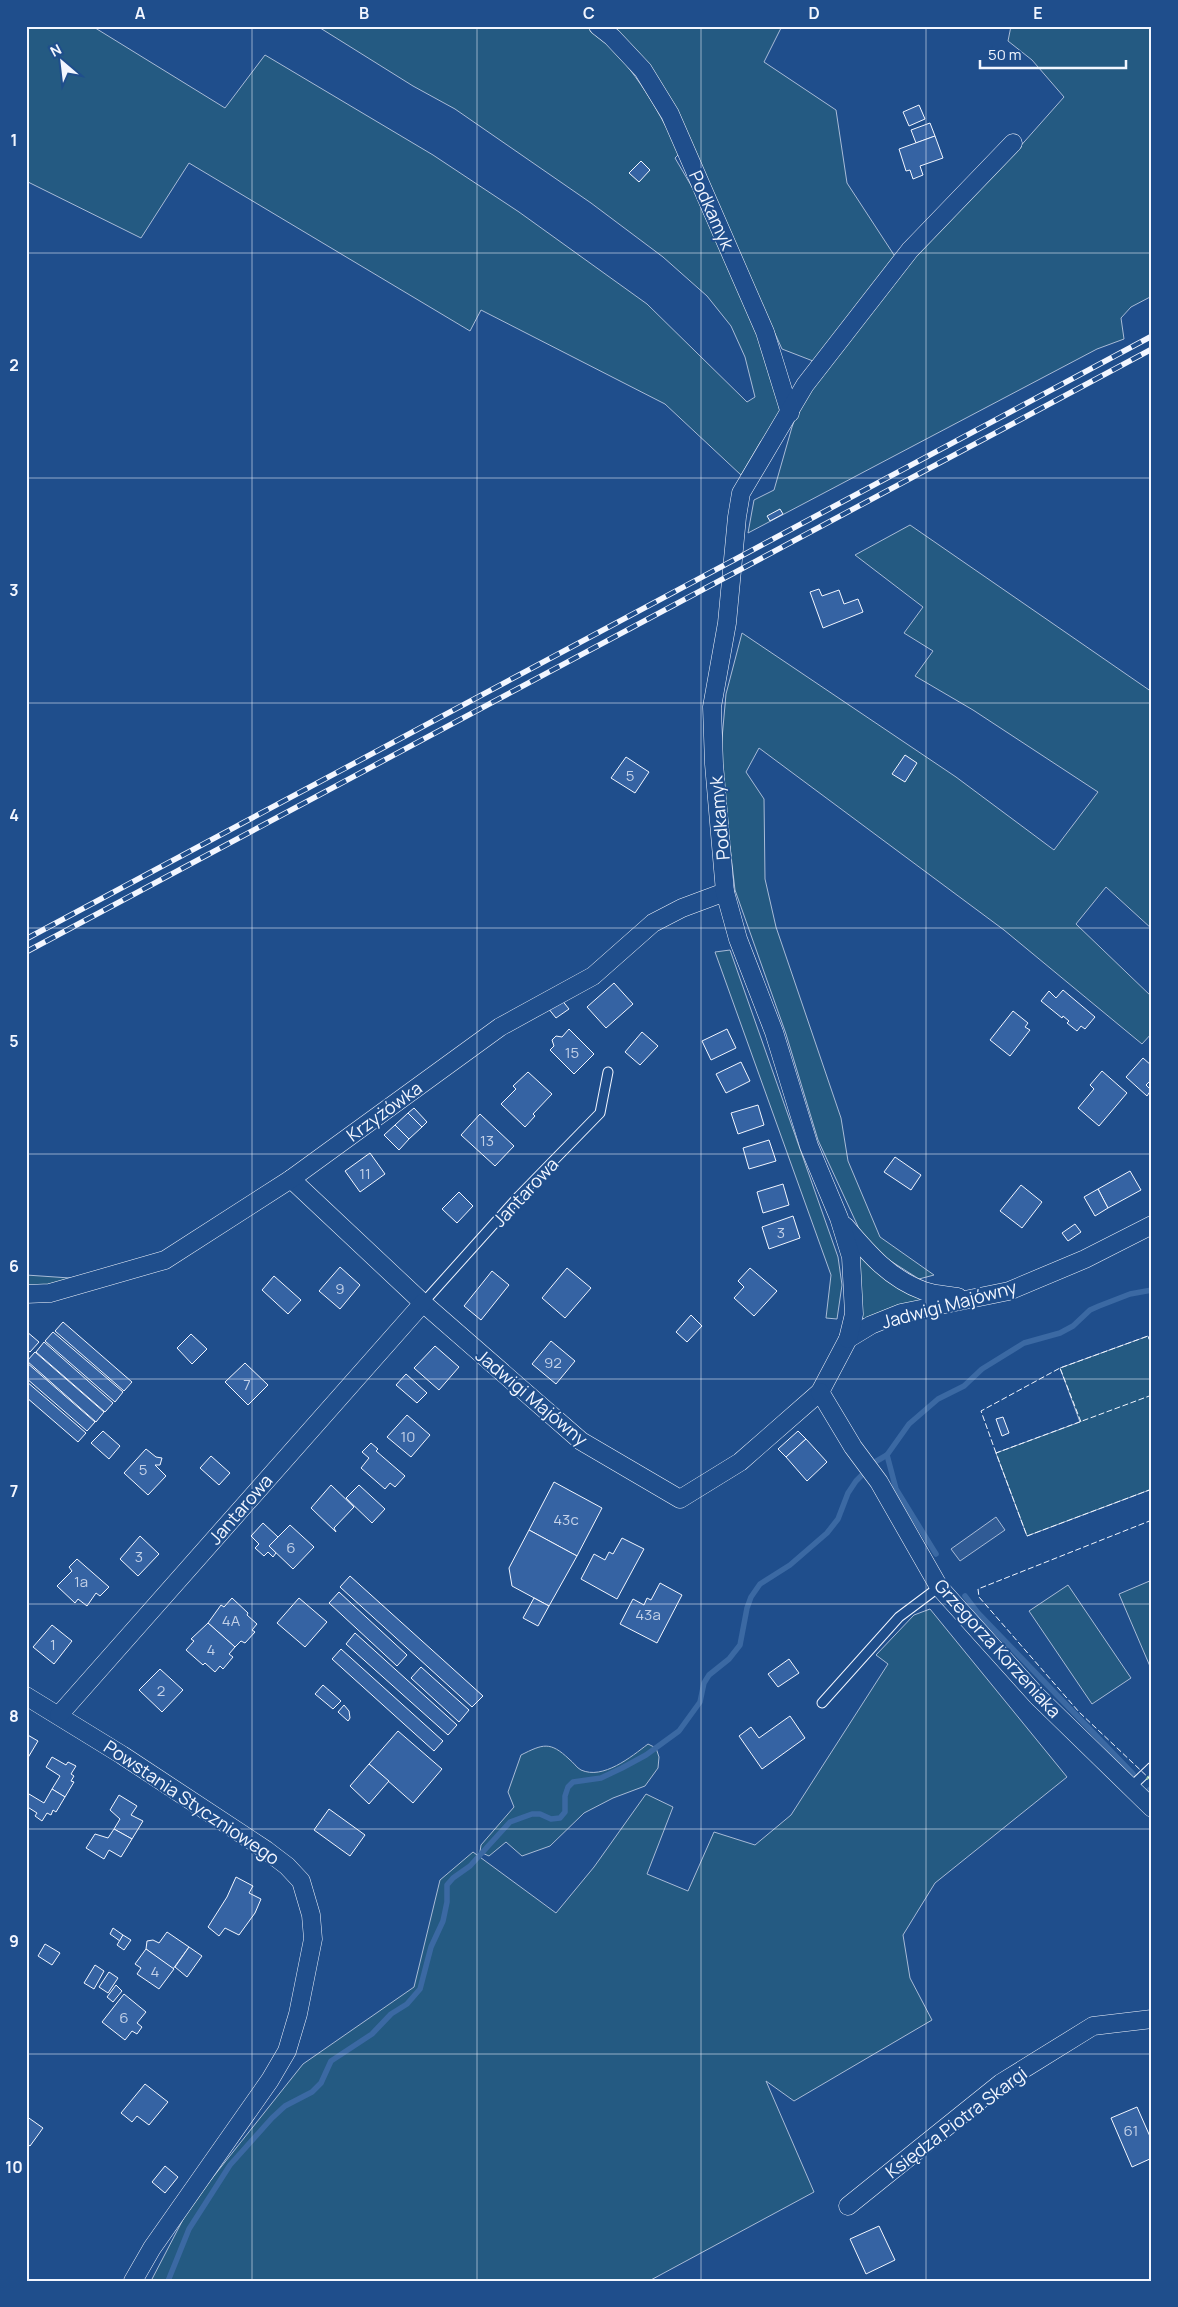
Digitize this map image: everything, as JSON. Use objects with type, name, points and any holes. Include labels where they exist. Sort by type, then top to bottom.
[{"type":"street","name":"Podkamyk","points":[[598,26],[612,37],[643,70],[670,114],[765,332],[790,414]]},
{"type":"street","name":"Podkamyk","points":[[848,1339],[854,1314],[851,1257],[839,1218],[809,1146],[774,1032],[738,939],[725,892],[714,764],[712,707],[727,623],[737,517],[741,493],[790,414],[805,385],[910,250],[1012,143]]},
{"type":"street","name":"Krzyżówka","points":[[26,1294],[50,1293],[165,1260],[291,1179],[500,1027],[592,976],[653,923],[682,908],[725,892]]},
{"type":"street","points":[[291,1179],[423,1303]]},
{"type":"street","name":"Podkamyk","points":[[839,1218],[868,1253],[897,1279],[926,1292],[971,1299]]},
{"type":"street","name":"Jadwigi Majówny","points":[[423,1303],[581,1441],[680,1498],[740,1462],[820,1392],[848,1339],[871,1325],[901,1313],[1010,1291],[1084,1259],[1152,1225]]},
{"type":"street","name":"Jantarowa","points":[[59,1715],[423,1303]]},
{"type":"street","name":"Grzegorza Korzeniaka","points":[[820,1392],[853,1447],[879,1482],[939,1587],[1037,1696],[1152,1808]]},
{"type":"street","name":"Powstania Styczniowego","points":[[26,1696],[59,1715],[280,1860],[301,1881],[311,1915],[313,1939],[298,2014],[287,2051],[270,2080],[152,2248],[133,2281]]},
{"type":"street","name":"Księdza Piotra Skargi","points":[[848,2206],[1001,2083],[1093,2026],[1152,2019]]},
{"type":"lane","name":"Jantarowa","points":[[423,1303],[519,1196],[600,1113],[608,1072]]},
{"type":"lane","points":[[822,1703],[898,1618],[939,1587]]},
{"type":"lane","points":[[1131,1787],[1152,1767]]},
{"type":"shaded area","points":[[26,26],[92,26],[225,108],[265,55],[433,155],[519,212],[647,304],[747,402],[755,397],[745,357],[731,326],[707,296],[663,257],[591,203],[455,109],[413,86],[317,26],[587,26],[617,55],[641,84],[680,153],[675,158],[709,216],[765,337],[779,401],[780,423],[761,441],[741,475],[665,404],[481,310],[470,331],[189,163],[141,238],[26,181]]},
{"type":"shaded area","points":[[608,26],[782,26],[764,62],[836,110],[847,183],[896,258],[813,361],[782,349],[679,120]]},
{"type":"shaded area","points":[[1011,26],[1152,26],[1152,296],[1131,307],[1121,318],[1124,339],[1097,349],[748,533],[754,500],[774,490],[792,427],[807,386],[921,250],[1001,168],[1064,97],[1032,60],[1008,41]]},
{"type":"shaded area","points":[[910,525],[1152,692],[1152,929],[1106,887],[1076,924],[1152,997],[1152,1033],[1142,1044],[1004,930],[759,748],[746,772],[764,799],[765,879],[776,927],[841,1118],[848,1161],[880,1237],[934,1275],[919,1279],[867,1246],[818,1140],[786,1034],[735,890],[720,761],[726,694],[742,633],[956,777],[1054,850],[1098,792],[973,710],[915,676],[933,651],[904,633],[923,607],[855,555]]},
{"type":"shaded area","points":[[730,950],[838,1257],[842,1285],[837,1319],[826,1318],[831,1275],[715,952]]},
{"type":"shaded area","points":[[854,1251],[933,1299],[864,1319],[860,1316]]},
{"type":"shaded area","points":[[148,1259],[26,1290],[26,1275],[70,1278]]},
{"type":"shaded area","points":[[1148,1336],[1152,1346],[1152,1489],[1027,1536],[996,1453],[1080,1422],[1060,1368]]},
{"type":"shaded area","points":[[996,1517],[1005,1530],[960,1561],[951,1549]]},
{"type":"shaded area","points":[[1152,1580],[1152,1671],[1119,1594]]},
{"type":"shaded area","points":[[1068,1585],[1131,1678],[1092,1704],[1029,1611]]},
{"type":"shaded area","points":[[930,1609],[1067,1777],[935,1883],[903,1935],[910,1978],[932,2020],[794,2101],[766,2081],[814,2192],[649,2281],[151,2281],[190,2206],[303,2064],[414,1987],[440,1880],[473,1852],[556,1913],[594,1867],[646,1794],[673,1807],[647,1874],[688,1891],[714,1832],[755,1845],[791,1815],[888,1664],[876,1655],[914,1615]]},
{"type":"shaded area","points":[[648,1744],[656,1748],[659,1757],[658,1768],[645,1786],[613,1798],[584,1813],[550,1846],[522,1856],[506,1842],[489,1856],[480,1852],[481,1845],[514,1807],[508,1792],[521,1755],[535,1748],[551,1747],[557,1749],[581,1770],[598,1772],[616,1766]]},
{"type":"building","points":[[919,105],[925,119],[909,126],[903,112]]},
{"type":"building","points":[[930,123],[935,136],[916,143],[911,130]]},
{"type":"building","points":[[935,136],[943,158],[920,166],[923,175],[913,179],[910,170],[906,171],[899,149]]},
{"type":"building","points":[[641,161],[650,170],[639,182],[629,173]]},
{"type":"building","points":[[780,509],[783,514],[770,521],[767,516]]},
{"type":"building","points":[[819,589],[822,596],[839,590],[844,604],[858,599],[863,612],[823,628],[810,592]]},
{"type":"building","points":[[905,755],[917,763],[905,782],[892,774]]},
{"type":"building","points":[[626,757],[649,772],[635,793],[611,778]]},
{"type":"building","points":[[614,983],[633,1004],[606,1028],[587,1007]]},
{"type":"building","points":[[1063,990],[1095,1017],[1085,1029],[1081,1026],[1077,1031],[1067,1023],[1069,1021],[1063,1016],[1062,1018],[1041,1001],[1049,991],[1056,998]]},
{"type":"building","points":[[561,999],[569,1009],[556,1018],[548,1008]]},
{"type":"building","points":[[1013,1011],[1028,1023],[1025,1027],[1030,1030],[1010,1056],[990,1040]]},
{"type":"building","points":[[569,1029],[594,1054],[574,1074],[550,1050],[554,1046],[552,1040],[556,1036],[562,1037]]},
{"type":"building","points":[[727,1029],[736,1048],[711,1060],[702,1041]]},
{"type":"building","points":[[642,1032],[658,1046],[640,1065],[625,1052]]},
{"type":"building","points":[[1143,1058],[1152,1066],[1152,1079],[1146,1085],[1151,1090],[1147,1096],[1126,1077]]},
{"type":"building","points":[[741,1062],[750,1081],[726,1093],[716,1074]]},
{"type":"building","points":[[1102,1071],[1127,1093],[1099,1126],[1078,1108],[1094,1089],[1090,1085]]},
{"type":"building","points":[[528,1072],[552,1094],[533,1114],[535,1116],[525,1127],[501,1104],[516,1089],[513,1086]]},
{"type":"building","points":[[758,1105],[764,1125],[738,1134],[731,1113]]},
{"type":"building","points":[[414,1108],[427,1122],[422,1127],[408,1113]]},
{"type":"building","points":[[408,1113],[422,1127],[409,1139],[395,1125]]},
{"type":"building","points":[[480,1114],[514,1146],[495,1166],[461,1135]]},
{"type":"building","points":[[395,1125],[409,1139],[399,1150],[384,1135]]},
{"type":"building","points":[[769,1140],[776,1161],[749,1169],[743,1148]]},
{"type":"building","points":[[370,1153],[385,1174],[360,1192],[345,1171]]},
{"type":"building","points":[[895,1157],[921,1175],[911,1190],[884,1172]]},
{"type":"building","points":[[1130,1171],[1141,1190],[1108,1208],[1098,1189]]},
{"type":"building","points":[[783,1184],[789,1205],[763,1213],[757,1192]]},
{"type":"building","points":[[1021,1185],[1042,1202],[1022,1228],[1000,1211]]},
{"type":"building","points":[[1098,1189],[1108,1208],[1095,1216],[1084,1197]]},
{"type":"building","points":[[459,1192],[473,1206],[457,1223],[442,1209]]},
{"type":"building","points":[[793,1216],[800,1238],[769,1249],[762,1227]]},
{"type":"building","points":[[1075,1224],[1081,1232],[1068,1241],[1062,1233]]},
{"type":"building","points":[[340,1267],[360,1285],[340,1309],[319,1291]]},
{"type":"building","points":[[567,1268],[591,1288],[565,1318],[542,1298]]},
{"type":"building","points":[[750,1268],[777,1291],[754,1316],[734,1298],[744,1287],[738,1281]]},
{"type":"building","points":[[492,1271],[509,1285],[481,1320],[464,1306]]},
{"type":"building","points":[[274,1276],[301,1300],[288,1314],[262,1290]]},
{"type":"building","points":[[691,1315],[702,1326],[687,1342],[676,1332]]},
{"type":"building","points":[[63,1322],[132,1382],[124,1391],[55,1331]]},
{"type":"building","points":[[26,1331],[39,1342],[30,1352],[26,1349]]},
{"type":"building","points":[[53,1332],[123,1392],[115,1402],[45,1341]]},
{"type":"building","points":[[191,1334],[207,1349],[192,1364],[177,1348]]},
{"type":"building","points":[[551,1341],[575,1361],[556,1384],[532,1364]]},
{"type":"building","points":[[44,1342],[113,1403],[105,1412],[36,1352]]},
{"type":"building","points":[[435,1346],[459,1367],[439,1390],[414,1368]]},
{"type":"building","points":[[35,1352],[104,1412],[96,1422],[27,1361]]},
{"type":"building","points":[[26,1362],[95,1422],[87,1431],[26,1378]]},
{"type":"building","points":[[245,1363],[268,1385],[248,1405],[225,1382]]},
{"type":"building","points":[[406,1374],[427,1393],[417,1403],[396,1385]]},
{"type":"building","points":[[26,1381],[86,1433],[78,1442],[26,1397]]},
{"type":"building","points":[[407,1415],[430,1435],[411,1457],[387,1437]]},
{"type":"building","points":[[1003,1417],[1009,1433],[1002,1436],[996,1419]]},
{"type":"building","points":[[103,1431],[120,1446],[109,1459],[91,1443]]},
{"type":"building","points":[[798,1431],[806,1439],[786,1457],[778,1449]]},
{"type":"building","points":[[806,1439],[827,1462],[807,1481],[786,1457]]},
{"type":"building","points":[[371,1443],[378,1449],[376,1451],[405,1476],[395,1487],[390,1483],[385,1489],[361,1468],[369,1458],[362,1452]]},
{"type":"building","points":[[146,1449],[156,1457],[162,1458],[160,1465],[155,1465],[166,1476],[148,1495],[124,1473]]},
{"type":"building","points":[[211,1456],[230,1473],[219,1485],[200,1468]]},
{"type":"building","points":[[554,1482],[602,1508],[577,1556],[529,1530]]},
{"type":"building","points":[[331,1485],[354,1507],[334,1528],[336,1532],[311,1508]]},
{"type":"building","points":[[359,1485],[385,1509],[372,1523],[346,1498]]},
{"type":"building","points":[[263,1523],[278,1537],[269,1546],[276,1553],[273,1557],[268,1552],[264,1556],[255,1548],[259,1544],[251,1536]]},
{"type":"building","points":[[290,1525],[314,1547],[293,1569],[269,1546]]},
{"type":"building","points":[[529,1530],[577,1556],[549,1606],[512,1586],[509,1568]]},
{"type":"building","points":[[140,1536],[159,1554],[138,1576],[120,1559]]},
{"type":"building","points":[[622,1538],[644,1549],[617,1599],[581,1579],[594,1554],[605,1560],[609,1552],[613,1554]]},
{"type":"building","points":[[77,1559],[109,1587],[100,1596],[96,1593],[87,1606],[78,1599],[75,1603],[57,1586],[72,1571],[69,1567]]},
{"type":"building","points":[[350,1576],[483,1696],[472,1707],[340,1587]]},
{"type":"building","points":[[660,1583],[682,1595],[657,1643],[620,1624],[633,1599],[644,1605],[647,1598],[651,1600]]},
{"type":"building","points":[[339,1592],[407,1655],[397,1666],[329,1603]]},
{"type":"building","points":[[232,1598],[257,1624],[252,1630],[255,1632],[245,1643],[241,1641],[235,1647],[208,1623],[221,1605],[224,1607]]},
{"type":"building","points":[[299,1598],[327,1622],[305,1647],[277,1623]]},
{"type":"building","points":[[534,1598],[549,1606],[538,1626],[523,1618]]},
{"type":"building","points":[[208,1623],[235,1647],[229,1654],[233,1657],[223,1669],[220,1666],[215,1672],[205,1663],[203,1665],[186,1650],[194,1641],[191,1639]]},
{"type":"building","points":[[52,1625],[72,1641],[54,1664],[33,1647]]},
{"type":"building","points":[[355,1633],[457,1725],[448,1735],[346,1644]]},
{"type":"building","points":[[341,1649],[443,1741],[434,1751],[332,1659]]},
{"type":"building","points":[[789,1659],[799,1673],[778,1687],[768,1674]]},
{"type":"building","points":[[421,1667],[469,1710],[459,1722],[411,1678]]},
{"type":"building","points":[[160,1669],[183,1690],[162,1712],[139,1690]]},
{"type":"building","points":[[323,1685],[341,1701],[333,1709],[315,1694]]},
{"type":"building","points":[[344,1705],[349,1711],[350,1718],[348,1721],[338,1712]]},
{"type":"building","points":[[790,1716],[805,1738],[762,1769],[739,1736],[751,1727],[759,1738]]},
{"type":"building","points":[[398,1731],[442,1769],[413,1803],[369,1764]]},
{"type":"building","points":[[26,1734],[38,1741],[26,1761]]},
{"type":"building","points":[[52,1757],[66,1765],[68,1762],[76,1766],[71,1774],[74,1776],[71,1781],[74,1782],[65,1797],[52,1789],[60,1776],[46,1767]]},
{"type":"building","points":[[369,1764],[389,1781],[369,1804],[350,1786]]},
{"type":"building","points":[[52,1789],[65,1797],[56,1812],[53,1810],[51,1815],[47,1813],[42,1821],[35,1816],[37,1813],[26,1806],[26,1799],[29,1794],[44,1803]]},
{"type":"building","points":[[119,1795],[137,1806],[131,1815],[143,1821],[132,1839],[114,1829],[120,1819],[110,1810]]},
{"type":"building","points":[[329,1809],[365,1835],[350,1856],[314,1830]]},
{"type":"building","points":[[114,1829],[132,1839],[121,1857],[109,1850],[104,1859],[86,1848],[95,1834],[108,1838]]},
{"type":"building","points":[[236,1877],[253,1886],[249,1893],[261,1899],[255,1913],[239,1935],[225,1928],[219,1936],[208,1927],[227,1897]]},
{"type":"building","points":[[113,1928],[123,1935],[120,1941],[110,1934]]},
{"type":"building","points":[[167,1932],[189,1947],[173,1969],[146,1949],[147,1941],[153,1940],[159,1943]]},
{"type":"building","points":[[123,1935],[131,1940],[124,1950],[117,1945]]},
{"type":"building","points":[[45,1944],[60,1953],[52,1965],[38,1956]]},
{"type":"building","points":[[189,1947],[202,1956],[187,1977],[175,1967]]},
{"type":"building","points":[[146,1949],[174,1969],[159,1989],[137,1974],[141,1968],[135,1964]]},
{"type":"building","points":[[95,1965],[104,1971],[94,1989],[84,1983]]},
{"type":"building","points":[[109,1972],[118,1978],[108,1993],[99,1987]]},
{"type":"building","points":[[116,1985],[122,1991],[113,2002],[107,1997]]},
{"type":"building","points":[[124,1994],[146,2012],[137,2023],[142,2027],[137,2034],[132,2031],[125,2040],[102,2022]]},
{"type":"building","points":[[145,2084],[168,2102],[149,2125],[137,2116],[132,2122],[121,2113]]},
{"type":"building","points":[[1137,2107],[1152,2141],[1152,2158],[1132,2167],[1111,2118]]},
{"type":"building","points":[[26,2116],[43,2128],[30,2146],[26,2143]]},
{"type":"building","points":[[165,2166],[178,2177],[165,2193],[152,2182]]},
{"type":"building","points":[[879,2226],[895,2260],[866,2274],[850,2239]]},
{"type":"waterway","points":[[168,2281],[189,2229],[230,2165],[285,2106],[312,2092],[321,2083],[331,2061],[372,2034],[391,2014],[407,2004],[420,1989],[431,1947],[443,1921],[447,1902],[447,1885],[453,1878],[470,1866],[510,1822],[532,1814],[540,1814],[551,1819],[560,1818],[565,1812],[565,1796],[568,1787],[573,1782],[601,1778],[622,1768],[646,1755],[679,1731],[700,1702],[704,1683],[709,1675],[729,1659],[740,1645],[747,1608],[751,1597],[760,1584],[790,1565],[827,1533],[838,1519],[848,1493],[856,1481],[875,1462],[887,1455],[909,1424],[938,1399],[964,1386],[982,1369],[1024,1343],[1060,1333],[1073,1326],[1090,1310],[1099,1306],[1130,1294],[1152,1290]]},
{"type":"waterway","points":[[887,1455],[896,1489],[936,1554]]},
{"type":"waterway","points":[[965,1596],[978,1613],[1133,1774]]},
{"type":"waterway","points":[[1149,1790],[1152,1793]]},
{"type":"railway","points":[[26,939],[1152,336]]},
{"type":"railway","points":[[26,952],[1152,349]]},
{"type":"hedge","points":[[1147,1777],[1152,1781]]},
{"type":"fence","points":[[1081,1422],[1060,1368],[1148,1336],[1152,1346]]},
{"type":"fence","points":[[996,1453],[981,1411],[1060,1368]]},
{"type":"fence","points":[[1152,1395],[996,1453],[1027,1536],[1152,1489]]},
{"type":"fence","points":[[1152,1520],[978,1589],[979,1597],[1079,1712],[1152,1781]]}]
